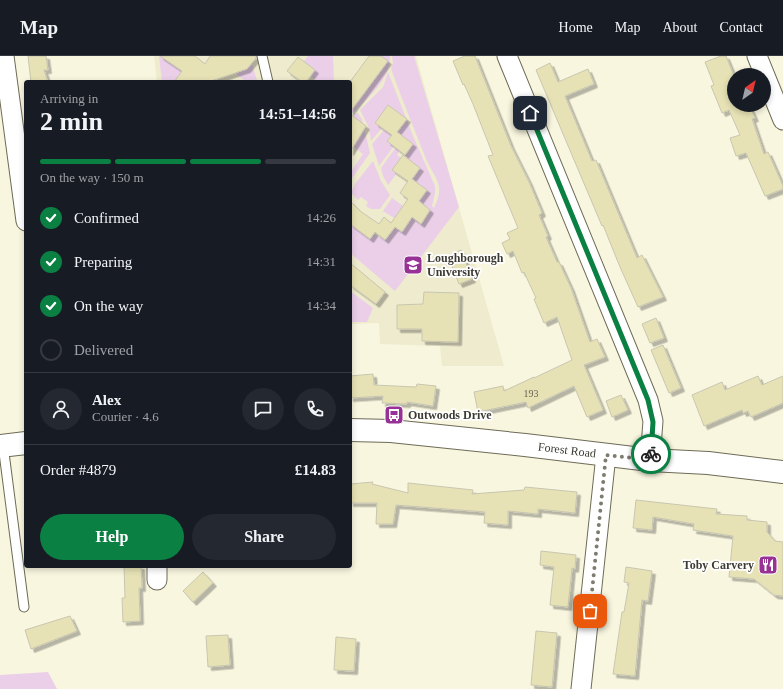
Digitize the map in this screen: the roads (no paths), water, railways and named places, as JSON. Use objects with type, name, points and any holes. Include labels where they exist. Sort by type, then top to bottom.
[{"type":"street","points":[[4,56],[24,206]]},
{"type":"street","points":[[507,56],[648,400],[653,422],[650,460]]},
{"type":"street","points":[[757,56],[783,120]]},
{"type":"street","name":"Forest Road","points":[[352,430],[392,431],[650,460],[708,463],[783,472]]},
{"type":"street","points":[[1,445],[24,443]]},
{"type":"street","points":[[581,689],[606,455]]},
{"type":"lane","points":[[262,56],[268,80]]},
{"type":"lane","points":[[1,445],[24,607]]},
{"type":"place","name":"Loughborough University","points":[[413,265]]},
{"type":"place","name":"Outwoods Drive","points":[[394,415]]},
{"type":"place","name":"Toby Carvery","points":[[768,565]]}]
